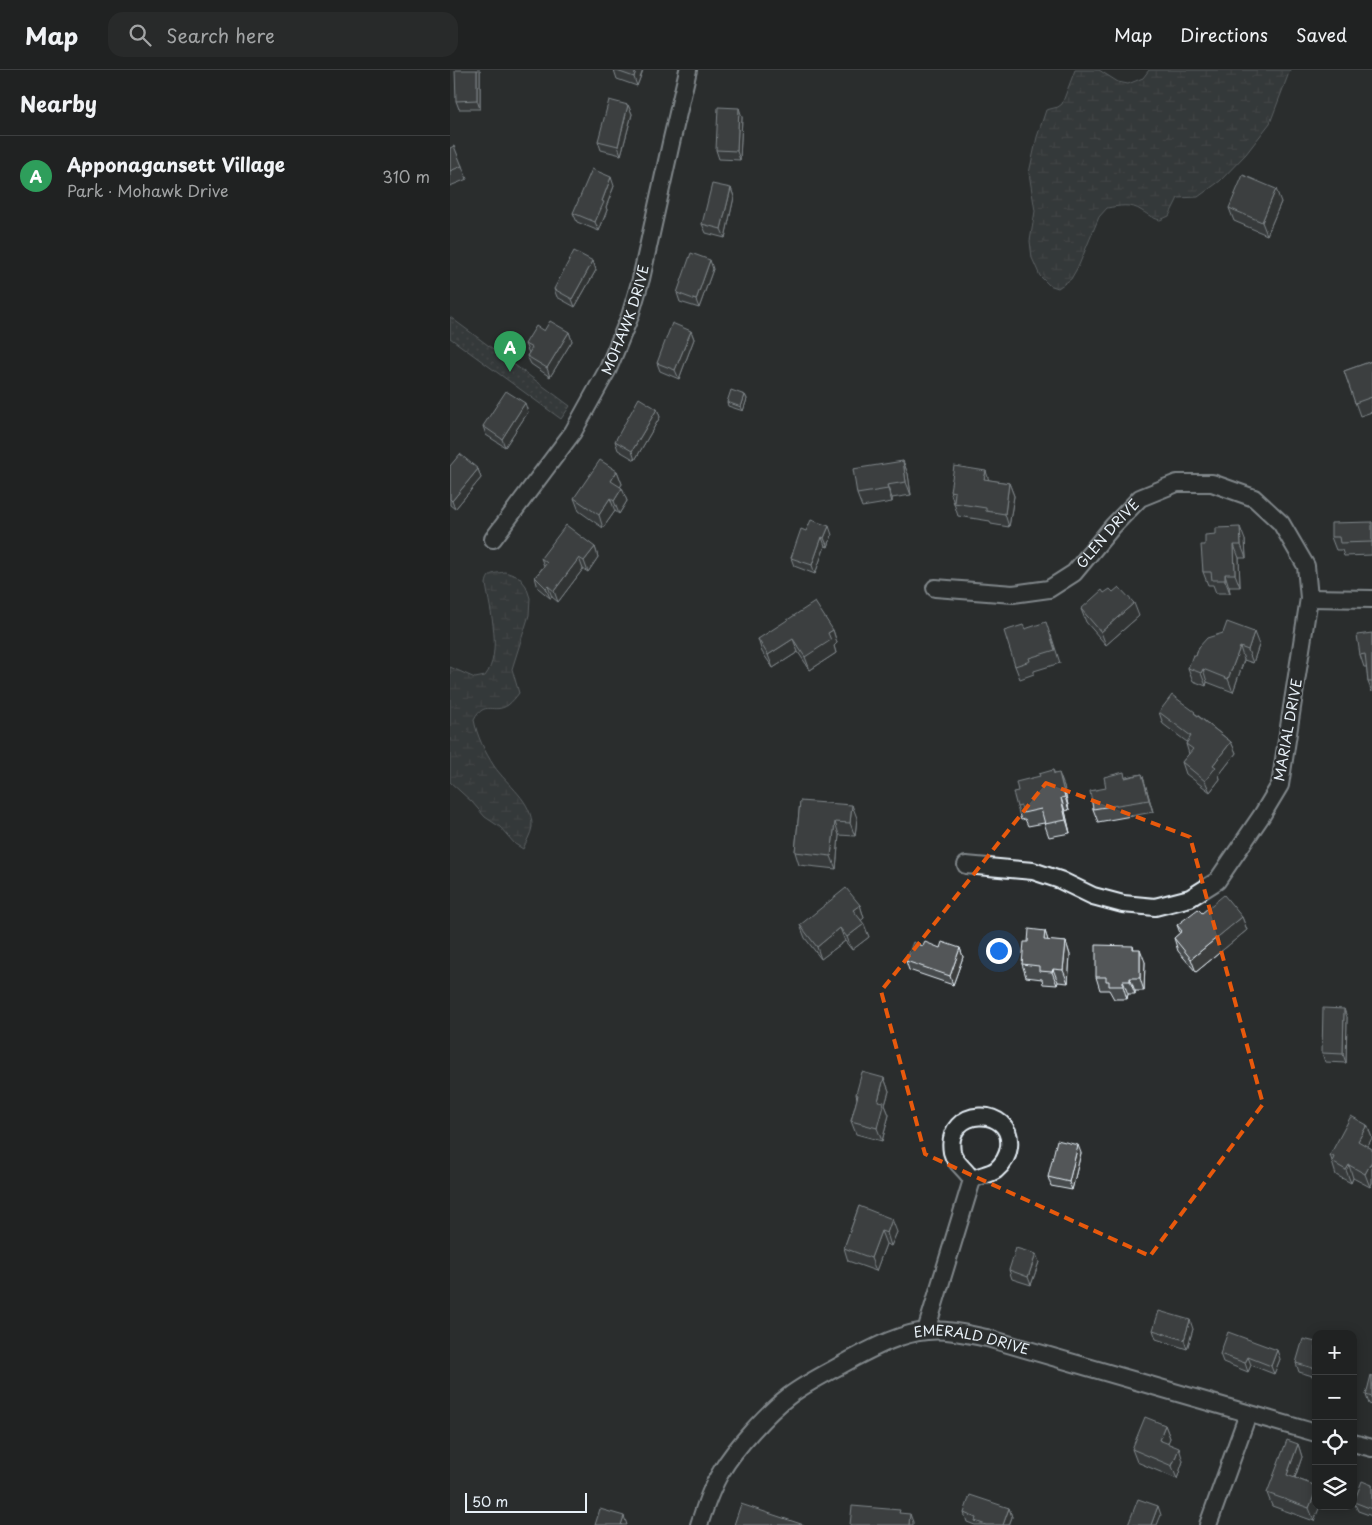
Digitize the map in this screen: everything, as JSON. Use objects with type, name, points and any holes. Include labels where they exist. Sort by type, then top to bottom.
[{"type":"street","name":"MOHAWK DRIVE","points":[[493,539],[573,432],[608,369],[630,316],[641,279],[670,143],[688,70]]},
{"type":"street","name":"GLEN DRIVE","points":[[936,588],[1013,594],[1049,589],[1074,573],[1113,526],[1140,498],[1177,483],[1212,483],[1254,498],[1281,524],[1306,566],[1309,598]]},
{"type":"street","points":[[1309,598],[1372,599]]},
{"type":"street","name":"MARIAL DRIVE","points":[[966,865],[1033,871],[1060,880],[1093,896],[1123,904],[1155,908],[1190,898],[1217,881],[1262,816],[1280,784],[1309,598]]},
{"type":"street","points":[[926,1331],[972,1180]]},
{"type":"street","name":"EMERALD DRIVE","points":[[699,1525],[714,1486],[728,1460],[774,1409],[789,1396],[820,1376],[873,1349],[912,1333],[947,1331],[987,1338],[1312,1432]]},
{"type":"street","points":[[1208,1525],[1248,1414]]},
{"type":"street","points":[[1357,1444],[1372,1448]]},
{"type":"highlighted area","points":[[1046,783],[1190,837],[1263,1104],[1150,1256],[925,1154],[881,991]]},
{"type":"green space","points":[[1075,70],[1099,70],[1118,82],[1128,84],[1143,78],[1149,70],[1290,70],[1270,123],[1246,154],[1220,181],[1198,197],[1178,198],[1169,216],[1160,220],[1134,207],[1107,208],[1099,217],[1079,265],[1071,279],[1058,288],[1049,285],[1040,276],[1032,258],[1030,241],[1035,211],[1029,173],[1037,137],[1046,110],[1062,104]]},
{"type":"green space","points":[[450,317],[570,406],[561,419],[450,338]]},
{"type":"green space","points":[[505,572],[519,577],[526,586],[530,598],[529,615],[512,669],[519,693],[503,708],[482,710],[474,720],[479,738],[491,761],[524,801],[528,809],[532,827],[523,849],[515,844],[500,827],[485,817],[450,782],[450,667],[475,678],[485,676],[490,667],[494,644],[494,631],[486,584],[490,575]]},
{"type":"building","points":[[455,70],[477,70],[477,100],[456,101]]},
{"type":"building","points":[[614,70],[636,70],[634,77]]},
{"type":"building","points":[[609,100],[628,105],[618,146],[598,141]]},
{"type":"building","points":[[718,107],[739,108],[737,151],[716,150]]},
{"type":"building","points":[[454,146],[462,166],[450,171],[450,148]]},
{"type":"building","points":[[592,169],[611,177],[602,201],[604,202],[595,222],[573,213]]},
{"type":"building","points":[[1243,175],[1276,189],[1262,222],[1229,208]]},
{"type":"building","points":[[712,184],[731,188],[721,229],[702,224]]},
{"type":"building","points":[[574,251],[593,261],[572,299],[554,289]]},
{"type":"building","points":[[691,253],[710,260],[696,300],[677,293]]},
{"type":"building","points":[[550,321],[569,332],[547,368],[527,356],[532,348],[525,344],[536,326],[544,331]]},
{"type":"building","points":[[672,323],[691,331],[675,370],[657,363]]},
{"type":"building","points":[[1372,361],[1372,397],[1355,403],[1344,371]]},
{"type":"building","points":[[731,390],[745,395],[741,407],[727,402]]},
{"type":"building","points":[[506,391],[525,403],[502,439],[483,426]]},
{"type":"building","points":[[639,398],[657,409],[632,451],[615,441]]},
{"type":"building","points":[[460,454],[478,469],[452,501],[450,499],[450,466]]},
{"type":"building","points":[[600,460],[617,471],[611,481],[622,488],[614,501],[610,498],[599,515],[574,498]]},
{"type":"building","points":[[903,461],[906,482],[887,485],[888,489],[857,494],[853,469]]},
{"type":"building","points":[[954,466],[986,471],[984,479],[1009,483],[1005,514],[986,511],[986,508],[954,503],[955,492],[950,491]]},
{"type":"building","points":[[811,520],[829,526],[824,538],[822,537],[812,565],[791,558],[801,529],[806,531]]},
{"type":"building","points":[[1372,522],[1372,542],[1340,543],[1339,537],[1331,537],[1331,523]]},
{"type":"building","points":[[566,525],[595,547],[584,561],[579,558],[554,591],[548,586],[546,588],[535,577],[547,563],[541,558]]},
{"type":"building","points":[[1240,527],[1241,545],[1234,545],[1235,574],[1225,574],[1225,580],[1212,580],[1211,572],[1203,572],[1201,545],[1205,545],[1205,535],[1216,534],[1216,528]]},
{"type":"building","points":[[1119,587],[1134,603],[1101,632],[1081,609],[1102,590],[1104,593],[1110,589],[1113,592]]},
{"type":"building","points":[[815,602],[833,630],[828,633],[831,640],[805,657],[793,639],[768,655],[758,639]]},
{"type":"building","points":[[1046,622],[1055,650],[1029,658],[1030,661],[1015,666],[1004,631],[1023,625],[1025,629]]},
{"type":"building","points":[[1227,622],[1254,632],[1248,650],[1240,647],[1228,679],[1203,669],[1201,673],[1188,668],[1193,655],[1196,656],[1199,647],[1207,638],[1223,633]]},
{"type":"building","points":[[1372,633],[1372,682],[1368,682],[1365,654],[1360,655],[1357,635]]},
{"type":"building","points":[[1172,695],[1231,742],[1213,765],[1216,767],[1205,781],[1182,762],[1193,749],[1186,744],[1191,736],[1159,712]]},
{"type":"building","points":[[1053,770],[1054,774],[1059,773],[1065,797],[1061,798],[1066,820],[1045,824],[1041,809],[1023,813],[1021,806],[1017,807],[1013,792],[1018,791],[1016,782],[1040,776],[1039,774]]},
{"type":"building","points":[[1124,772],[1125,778],[1142,774],[1149,800],[1093,809],[1090,791],[1106,788],[1104,777]]},
{"type":"building","points":[[800,801],[852,805],[850,823],[835,822],[831,856],[795,852]]},
{"type":"building","points":[[846,888],[860,905],[853,910],[864,924],[847,937],[840,928],[817,947],[800,925]]},
{"type":"building","points":[[1224,895],[1242,917],[1191,959],[1174,938],[1182,931],[1177,925],[1198,909],[1202,913]]},
{"type":"building","points":[[1029,929],[1045,931],[1044,940],[1066,942],[1063,970],[1053,969],[1052,972],[1039,971],[1039,966],[1022,964],[1024,942],[1028,942]]},
{"type":"building","points":[[913,942],[923,946],[925,942],[940,948],[942,942],[960,948],[950,976],[906,961]]},
{"type":"building","points":[[1096,945],[1133,946],[1133,949],[1140,949],[1140,978],[1130,978],[1130,981],[1123,981],[1123,986],[1109,986],[1109,981],[1106,981],[1106,977],[1096,977]]},
{"type":"building","points":[[1323,1008],[1344,1009],[1343,1054],[1322,1053]]},
{"type":"building","points":[[862,1072],[884,1078],[878,1101],[884,1102],[877,1128],[851,1121]]},
{"type":"building","points":[[1351,1116],[1367,1125],[1358,1141],[1372,1149],[1372,1161],[1365,1174],[1349,1165],[1346,1170],[1332,1162],[1334,1157],[1330,1155]]},
{"type":"building","points":[[1057,1140],[1078,1145],[1069,1182],[1048,1177]]},
{"type":"building","points":[[859,1206],[892,1219],[887,1233],[881,1231],[871,1258],[844,1248]]},
{"type":"building","points":[[1016,1248],[1036,1254],[1028,1277],[1009,1270]]},
{"type":"building","points":[[1159,1311],[1190,1320],[1184,1340],[1153,1330]]},
{"type":"building","points":[[1228,1332],[1277,1350],[1271,1366],[1248,1357],[1245,1363],[1220,1354]]},
{"type":"building","points":[[1303,1339],[1312,1341],[1312,1368],[1296,1363]]},
{"type":"building","points":[[1372,1376],[1372,1397],[1366,1395]]},
{"type":"building","points":[[1145,1417],[1165,1425],[1159,1440],[1179,1448],[1172,1466],[1132,1449]]},
{"type":"building","points":[[1287,1440],[1298,1444],[1287,1475],[1312,1484],[1312,1501],[1309,1508],[1267,1493]]},
{"type":"building","points":[[1362,1481],[1372,1485],[1372,1509],[1357,1503],[1357,1494]]},
{"type":"building","points":[[970,1495],[1009,1508],[1003,1525],[986,1525],[975,1521],[976,1518],[964,1513]]},
{"type":"building","points":[[1138,1499],[1158,1506],[1151,1525],[1128,1525]]},
{"type":"building","points":[[741,1504],[804,1525],[734,1525]]},
{"type":"building","points":[[852,1506],[900,1510],[899,1513],[910,1514],[909,1525],[850,1525]]},
{"type":"building","points":[[600,1509],[624,1516],[621,1525],[595,1525]]},
{"type":"place","name":"Apponagansett Village","points":[[510,372]]}]
